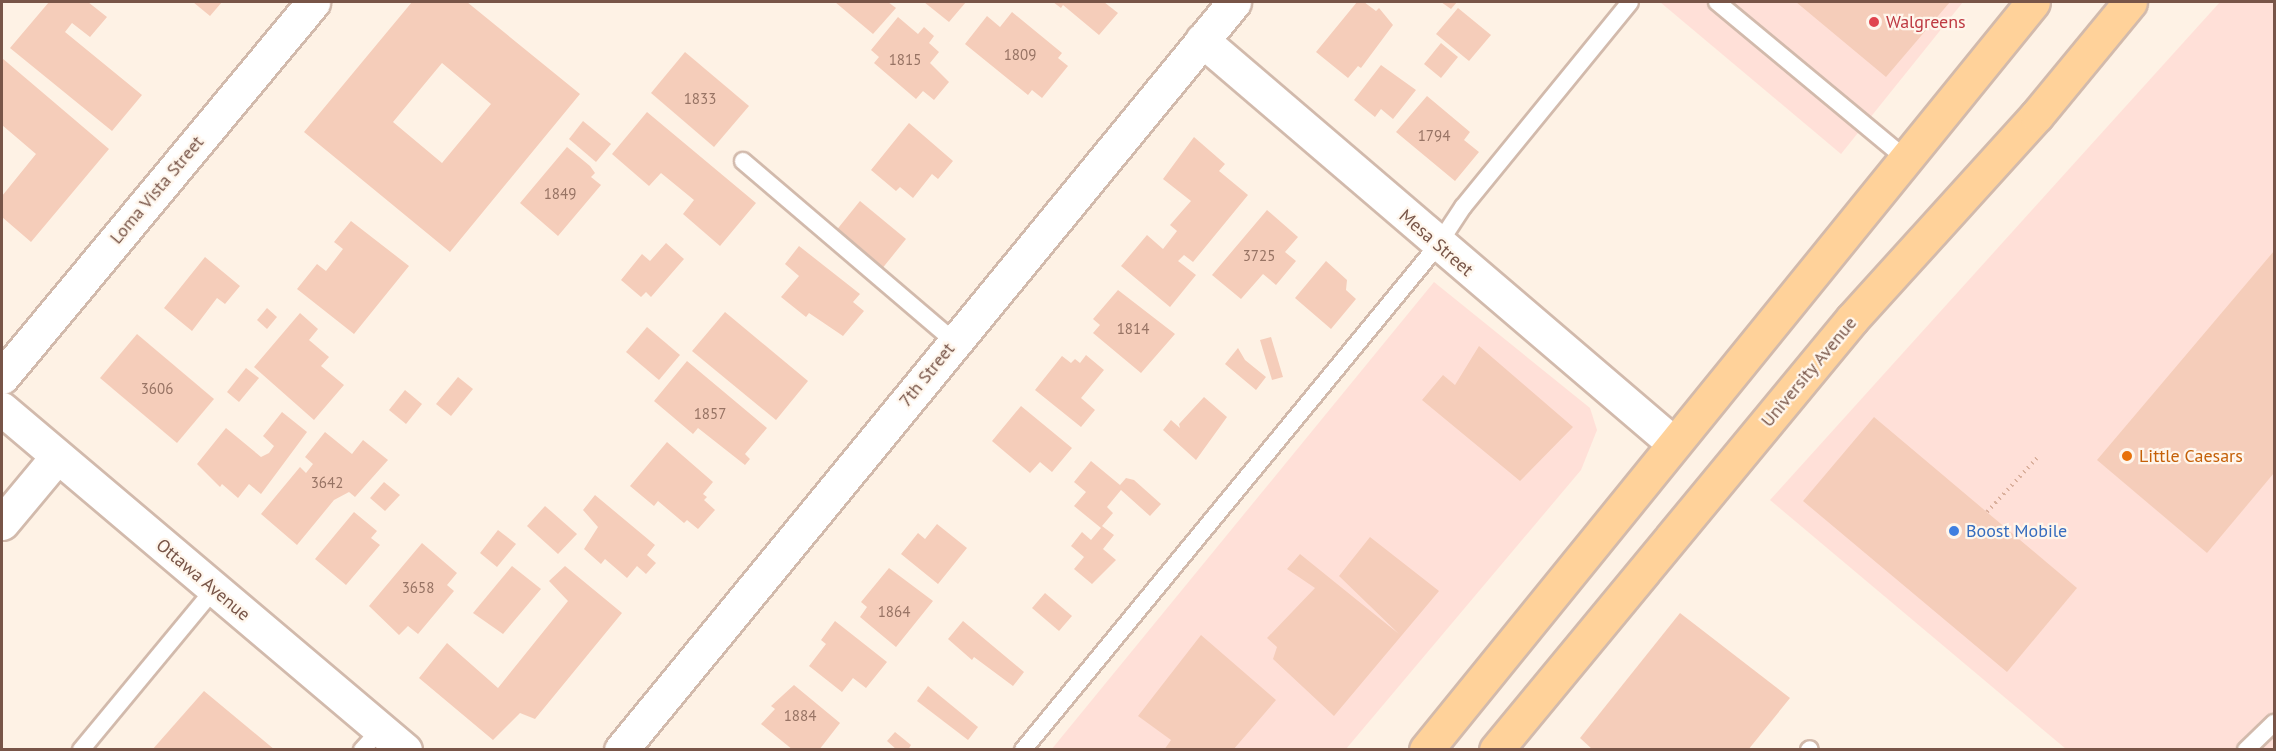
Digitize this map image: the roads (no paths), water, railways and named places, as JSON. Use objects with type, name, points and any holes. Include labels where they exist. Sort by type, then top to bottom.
[{"type":"main road","points":[[1426,750],[2033,2]]},
{"type":"main road","name":"University Avenue","points":[[1496,750],[1851,320],[2037,115],[2130,2]]},
{"type":"main road","points":[[1453,750],[1545,638],[1571,593],[1587,549]]},
{"type":"street","name":"Loma Vista Street","points":[[2,377],[312,2]]},
{"type":"street","name":"7th Street","points":[[621,750],[1234,2]]},
{"type":"street","name":"Mesa Street","points":[[1202,40],[1438,245],[1673,443]]},
{"type":"street","name":"Ottawa Avenue","points":[[2,409],[214,589],[382,743]]},
{"type":"street","points":[[2,523],[57,457]]},
{"type":"lane","points":[[1023,750],[1438,245],[1463,207],[1630,2]]},
{"type":"lane","points":[[1717,2],[1906,159]]},
{"type":"lane","points":[[743,161],[955,342]]},
{"type":"lane","points":[[81,750],[214,589]]},
{"type":"lane","points":[[2246,750],[2274,723]]},
{"type":"place","name":"Walgreens","points":[[1874,22]]},
{"type":"place","name":"Little Caesars","points":[[2127,456]]},
{"type":"place","name":"Boost Mobile","points":[[1954,531]]}]
